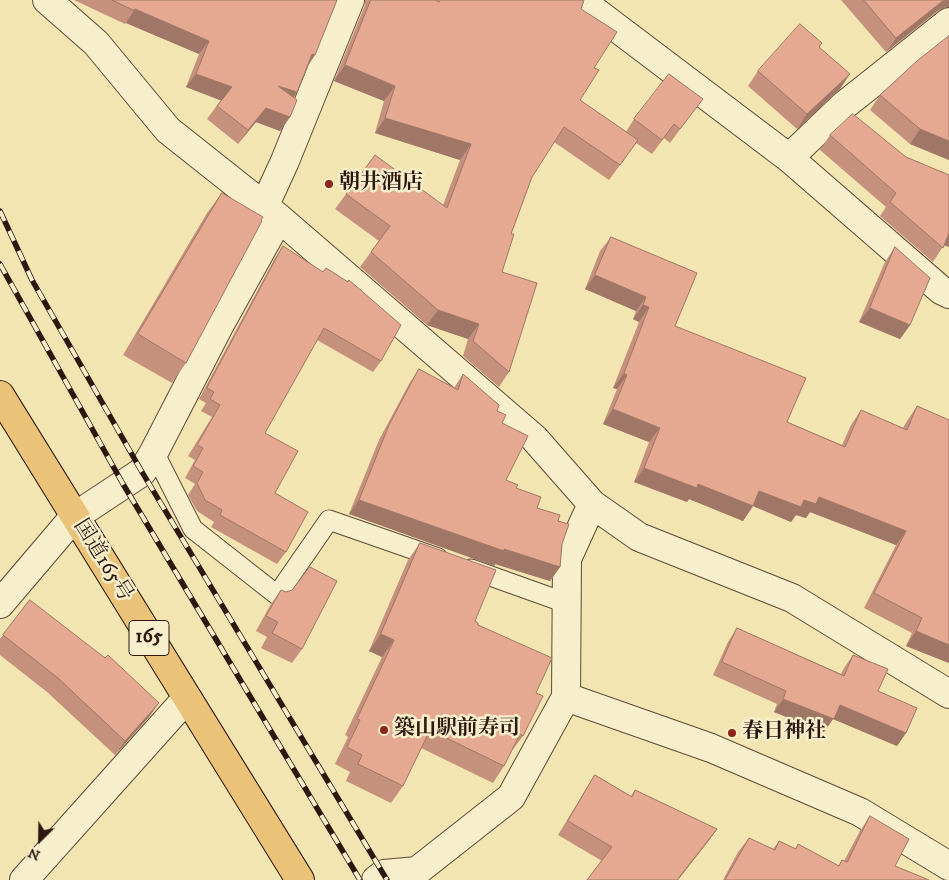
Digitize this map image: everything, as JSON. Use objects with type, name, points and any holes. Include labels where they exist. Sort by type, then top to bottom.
[{"type":"highway","name":"国道165号","points":[[0,395],[300,880]]},
{"type":"street","points":[[47,0],[96,43],[168,130],[272,212],[534,438],[592,504],[639,537],[792,598],[949,694]]},
{"type":"street","points":[[0,604],[74,517],[142,472],[154,452],[219,326],[272,212],[285,161],[350,0]]},
{"type":"street","points":[[586,2],[789,158],[949,294]]},
{"type":"street","points":[[789,158],[842,106],[949,22]]},
{"type":"street","points":[[842,106],[864,125]]},
{"type":"street","points":[[376,880],[384,874],[420,875],[511,798],[566,697],[567,559],[592,504]]},
{"type":"street","points":[[566,697],[711,748],[860,812],[949,866]]},
{"type":"street","points":[[24,880],[187,698]]},
{"type":"lane","points":[[154,452],[193,529],[277,595],[329,520],[566,602]]},
{"type":"building","points":[[112,0],[337,0],[315,55],[312,54],[297,92],[278,86],[297,100],[290,117],[266,108],[248,130],[217,106],[232,87],[196,74],[209,41]]},
{"type":"building","points":[[371,0],[435,0],[439,2],[440,0],[584,0],[581,9],[617,32],[594,68],[599,70],[580,100],[638,140],[620,165],[564,127],[532,177],[511,234],[514,234],[502,272],[537,283],[509,372],[473,341],[479,324],[438,310],[371,252],[390,226],[346,194],[375,155],[447,208],[471,144],[385,118],[395,86],[345,65]]},
{"type":"building","points":[[864,0],[944,0],[896,38]]},
{"type":"building","points":[[800,24],[822,43],[819,47],[850,74],[807,114],[758,71]]},
{"type":"building","points":[[949,36],[949,141],[920,129],[880,95],[917,61]]},
{"type":"building","points":[[669,74],[703,99],[680,129],[674,124],[662,140],[634,119]]},
{"type":"building","points":[[853,114],[906,157],[949,175],[949,233],[943,248],[890,202],[896,193],[830,135]]},
{"type":"building","points":[[222,193],[263,217],[186,363],[138,334]]},
{"type":"building","points":[[611,237],[697,273],[675,326],[806,378],[787,422],[845,447],[861,410],[907,430],[917,406],[949,420],[949,645],[916,631],[922,618],[874,593],[906,531],[819,497],[816,504],[804,500],[801,507],[759,491],[753,506],[698,484],[697,488],[644,468],[660,428],[613,409],[627,375],[624,373],[649,307],[643,305],[646,297],[595,275]]},
{"type":"building","points":[[283,246],[323,272],[326,268],[348,282],[349,280],[401,325],[381,361],[324,328],[265,433],[298,451],[275,493],[308,512],[286,552],[220,515],[222,510],[205,500],[197,483],[203,472],[193,466],[203,448],[197,445],[220,405],[210,399],[214,392],[207,388]]},
{"type":"building","points":[[895,247],[930,278],[910,325],[870,308]]},
{"type":"building","points":[[419,369],[458,390],[463,374],[499,405],[497,411],[506,415],[502,423],[528,436],[506,480],[518,485],[516,488],[541,497],[537,508],[560,515],[558,521],[569,524],[562,544],[560,567],[504,549],[504,551],[359,500],[389,425]]},
{"type":"building","points":[[420,543],[496,570],[475,621],[478,625],[552,658],[536,693],[543,696],[523,736],[520,734],[504,766],[430,730],[403,786],[358,764],[362,755],[347,747],[360,720],[357,719],[394,640],[381,634]]},
{"type":"building","points":[[310,567],[337,581],[302,649],[272,633],[278,622],[266,616],[281,590],[286,592],[292,590]]},
{"type":"building","points":[[30,600],[105,658],[108,655],[159,703],[125,741],[58,678],[3,635]]},
{"type":"building","points":[[737,628],[844,676],[853,655],[888,669],[878,691],[917,708],[906,733],[840,705],[834,719],[783,699],[786,691],[722,662]]},
{"type":"building","points":[[595,775],[632,797],[635,790],[717,829],[677,880],[587,880],[612,847],[568,821]]},
{"type":"building","points":[[870,816],[909,839],[895,866],[929,880],[725,880],[749,838],[775,850],[779,841],[796,849],[798,844],[839,866],[842,860],[847,862]]},
{"type":"railway","points":[[0,211],[32,280],[142,472],[387,880]]},
{"type":"railway","points":[[0,264],[123,484],[360,880]]},
{"type":"place","name":"朝井酒店","points":[[329,184]]},
{"type":"place","name":"築山駅前寿司","points":[[384,730]]},
{"type":"place","name":"春日神社","points":[[732,733]]}]
